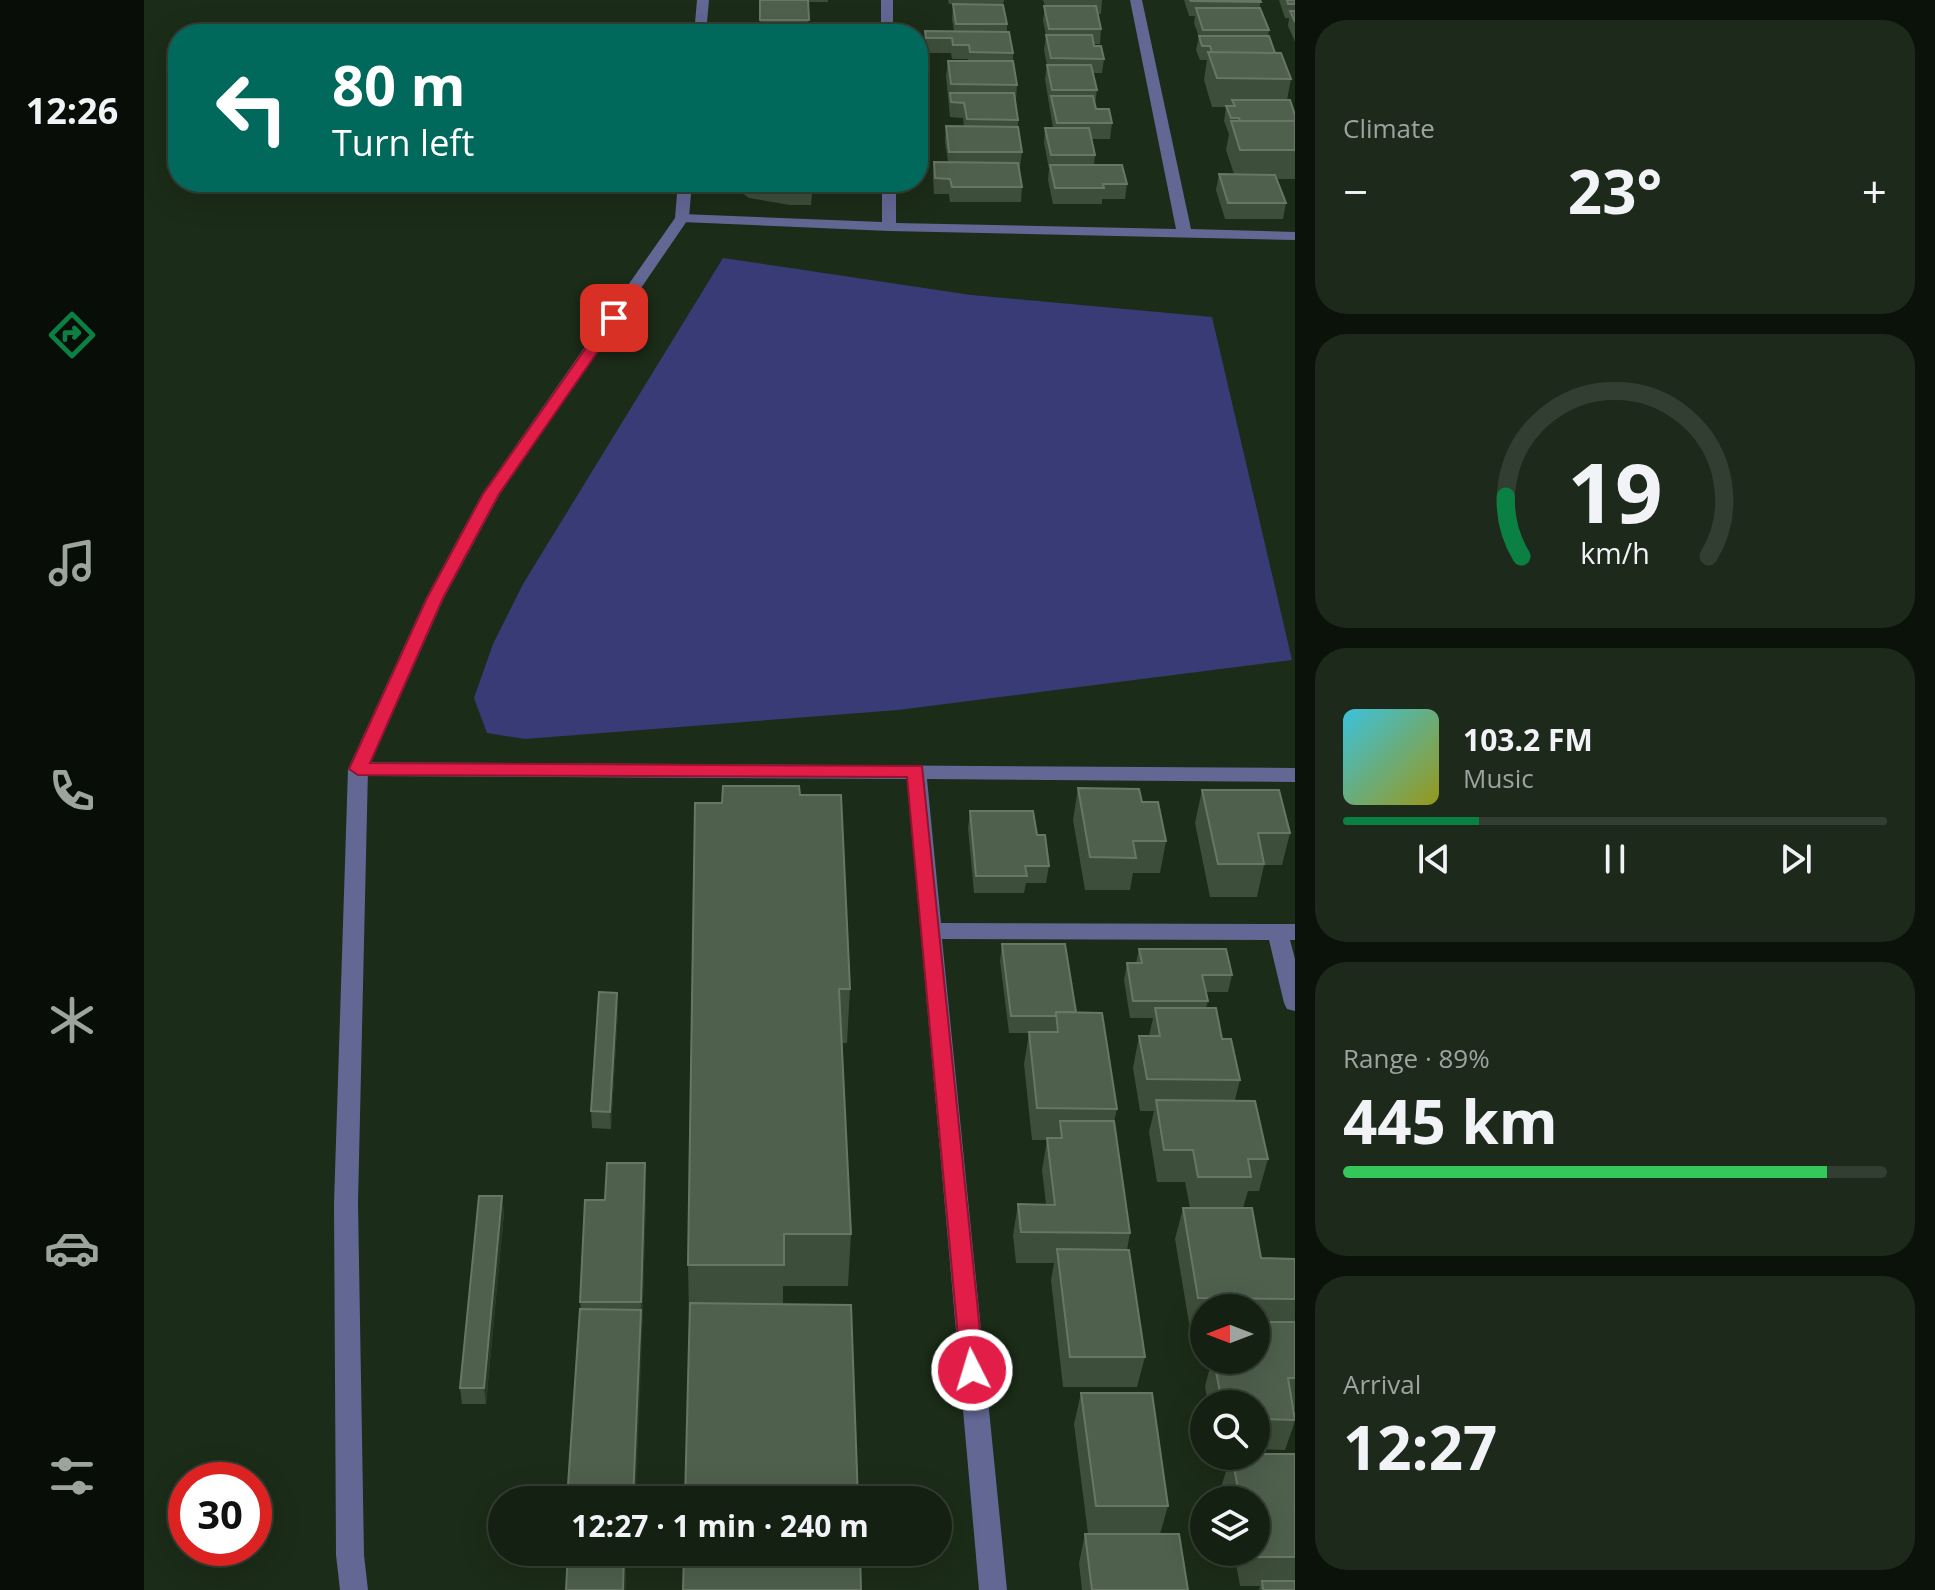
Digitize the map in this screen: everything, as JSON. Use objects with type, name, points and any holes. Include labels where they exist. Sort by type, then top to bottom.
[{"type":"street","points":[[701,24],[703,0]]},
{"type":"street","points":[[887,0],[887,24]]},
{"type":"street","points":[[1136,0],[1184,233]]},
{"type":"street","points":[[354,1590],[350,1555],[346,1203],[358,769],[435,598],[491,494],[682,218],[684,192]]},
{"type":"street","points":[[889,192],[889,227]]},
{"type":"street","points":[[682,218],[889,227],[1295,236]]},
{"type":"street","points":[[358,769],[1295,775]]},
{"type":"street","points":[[916,771],[993,1590]]},
{"type":"street","points":[[932,931],[1286,932],[1295,1003]]},
{"type":"shaded area","points":[[723,258],[971,295],[1212,317],[1292,660],[898,710],[525,739],[487,733],[474,698],[493,644],[523,584]]},
{"type":"building","points":[[760,0],[808,0],[809,20],[760,20]]},
{"type":"building","points":[[1260,0],[1261,2],[1191,1]]},
{"type":"building","points":[[953,4],[1003,5],[1007,24],[956,24]]},
{"type":"building","points":[[1044,6],[1096,6],[1101,29],[1049,29]]},
{"type":"building","points":[[1196,8],[1260,8],[1269,30],[1203,30]]},
{"type":"building","points":[[754,23],[805,23],[805,24]]},
{"type":"building","points":[[928,31],[1009,32],[1013,53],[970,52],[969,45],[953,45],[952,38],[928,38]]},
{"type":"building","points":[[1046,35],[1092,35],[1094,46],[1101,46],[1104,59],[1051,58]]},
{"type":"building","points":[[1199,36],[1269,36],[1275,53],[1212,52],[1210,46],[1202,46]]},
{"type":"building","points":[[1208,52],[1281,53],[1291,79],[1217,78]]},
{"type":"building","points":[[948,61],[1013,61],[1017,85],[951,84]]},
{"type":"building","points":[[1047,65],[1091,65],[1097,90],[1052,90]]},
{"type":"building","points":[[950,93],[1014,93],[1018,120],[967,119],[964,103],[951,102]]},
{"type":"building","points":[[1051,96],[1093,96],[1096,109],[1109,109],[1112,123],[1057,123]]},
{"type":"building","points":[[1232,100],[1290,100],[1295,121],[1240,121],[1239,118],[1231,118],[1226,106],[1235,106]]},
{"type":"building","points":[[1231,121],[1295,121],[1295,150],[1240,150]]},
{"type":"building","points":[[946,126],[1018,127],[1022,152],[949,152]]},
{"type":"building","points":[[1045,128],[1089,128],[1095,155],[1051,155]]},
{"type":"building","points":[[934,162],[1018,163],[1022,187],[952,187],[950,179],[935,178]]},
{"type":"building","points":[[1050,165],[1122,165],[1127,184],[1103,184],[1104,188],[1055,188]]},
{"type":"building","points":[[1219,174],[1275,175],[1286,203],[1228,203]]},
{"type":"building","points":[[723,786],[799,786],[800,795],[841,795],[850,989],[839,989],[851,1234],[784,1234],[784,1265],[688,1265],[695,803],[722,803]]},
{"type":"building","points":[[1078,788],[1139,789],[1142,802],[1158,802],[1166,841],[1133,841],[1136,858],[1090,857]]},
{"type":"building","points":[[1202,790],[1279,790],[1290,833],[1258,833],[1264,864],[1218,864]]},
{"type":"building","points":[[970,811],[1033,811],[1037,835],[1045,835],[1049,866],[1025,866],[1027,876],[976,876]]},
{"type":"building","points":[[1002,944],[1065,944],[1076,1012],[1056,1012],[1055,1016],[1011,1016]]},
{"type":"building","points":[[1139,949],[1226,949],[1232,975],[1202,975],[1208,1001],[1133,1001],[1127,963],[1142,963]]},
{"type":"building","points":[[599,992],[617,993],[610,1112],[591,1111]]},
{"type":"building","points":[[1155,1008],[1216,1008],[1222,1039],[1231,1039],[1240,1080],[1147,1079],[1139,1036],[1160,1036]]},
{"type":"building","points":[[1056,1012],[1102,1013],[1117,1109],[1037,1108],[1029,1032],[1058,1032]]},
{"type":"building","points":[[1156,1100],[1255,1101],[1268,1159],[1248,1159],[1251,1177],[1198,1177],[1193,1150],[1164,1150]]},
{"type":"building","points":[[1060,1121],[1114,1121],[1130,1233],[1021,1232],[1018,1204],[1055,1205],[1047,1138],[1062,1138]]},
{"type":"building","points":[[607,1163],[645,1163],[641,1302],[580,1302],[585,1200],[605,1200]]},
{"type":"building","points":[[479,1196],[502,1196],[484,1388],[460,1388]]},
{"type":"building","points":[[1183,1208],[1252,1208],[1261,1258],[1295,1259],[1295,1299],[1270,1299],[1270,1294],[1197,1294]]},
{"type":"building","points":[[1057,1249],[1129,1250],[1145,1357],[1070,1357]]},
{"type":"building","points":[[690,1303],[851,1305],[857,1486],[685,1486]]},
{"type":"building","points":[[580,1309],[641,1310],[634,1486],[568,1486]]},
{"type":"building","points":[[1270,1322],[1295,1322],[1295,1378],[1288,1378],[1295,1420],[1270,1419],[1270,1390],[1219,1390],[1217,1374],[1270,1374]]},
{"type":"building","points":[[1081,1393],[1152,1393],[1168,1506],[1096,1506]]},
{"type":"building","points":[[1270,1454],[1295,1454],[1295,1557],[1270,1557],[1270,1486],[1237,1486],[1235,1470],[1270,1470]]},
{"type":"building","points":[[1085,1534],[1179,1534],[1188,1590],[1092,1590]]},
{"type":"building","points":[[567,1566],[624,1566],[623,1590],[566,1590]]},
{"type":"building","points":[[684,1566],[860,1566],[861,1590],[683,1590]]},
{"type":"building","points":[[1262,1581],[1295,1581],[1295,1590],[1263,1590]]},
{"type":"route","points":[[614,318],[491,494],[435,598],[358,769],[916,771],[972,1370]]}]
